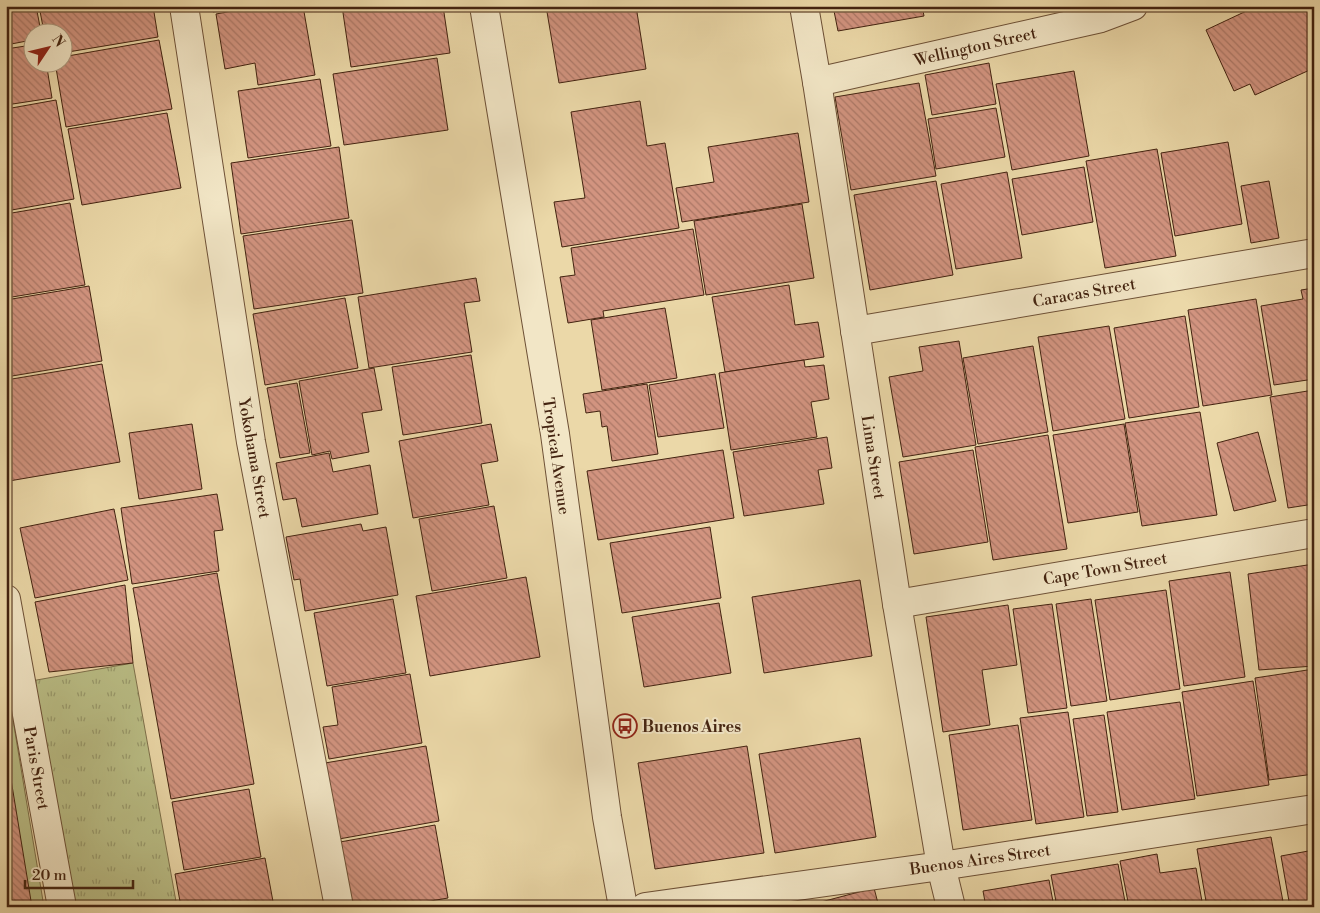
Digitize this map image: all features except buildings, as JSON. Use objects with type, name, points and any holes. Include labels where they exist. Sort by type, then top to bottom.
[{"type":"street","name":"Yokohama Street","points":[[184,6],[251,442],[339,907]]},
{"type":"street","name":"Tropical Avenue","points":[[484,6],[555,434],[607,817],[623,907]]},
{"type":"street","name":"Lima Street","points":[[804,6],[897,604],[941,866],[951,907]]},
{"type":"street","name":"Wellington Street","points":[[817,82],[1100,18],[1131,7]]},
{"type":"street","name":"Caracas Street","points":[[855,331],[1314,253]]},
{"type":"street","name":"Cape Town Street","points":[[897,604],[1314,532]]},
{"type":"street","name":"Paris Street","points":[[6,599],[62,907]]},
{"type":"street","name":"Buenos Aires Street","points":[[645,907],[941,866],[1314,809]]},
{"type":"green space","points":[[133,663],[177,907],[72,907],[31,681]]},
{"type":"green space","points":[[6,708],[11,708],[44,907],[6,907]]},
{"type":"place","name":"Buenos Aires","points":[[625,726]]}]
